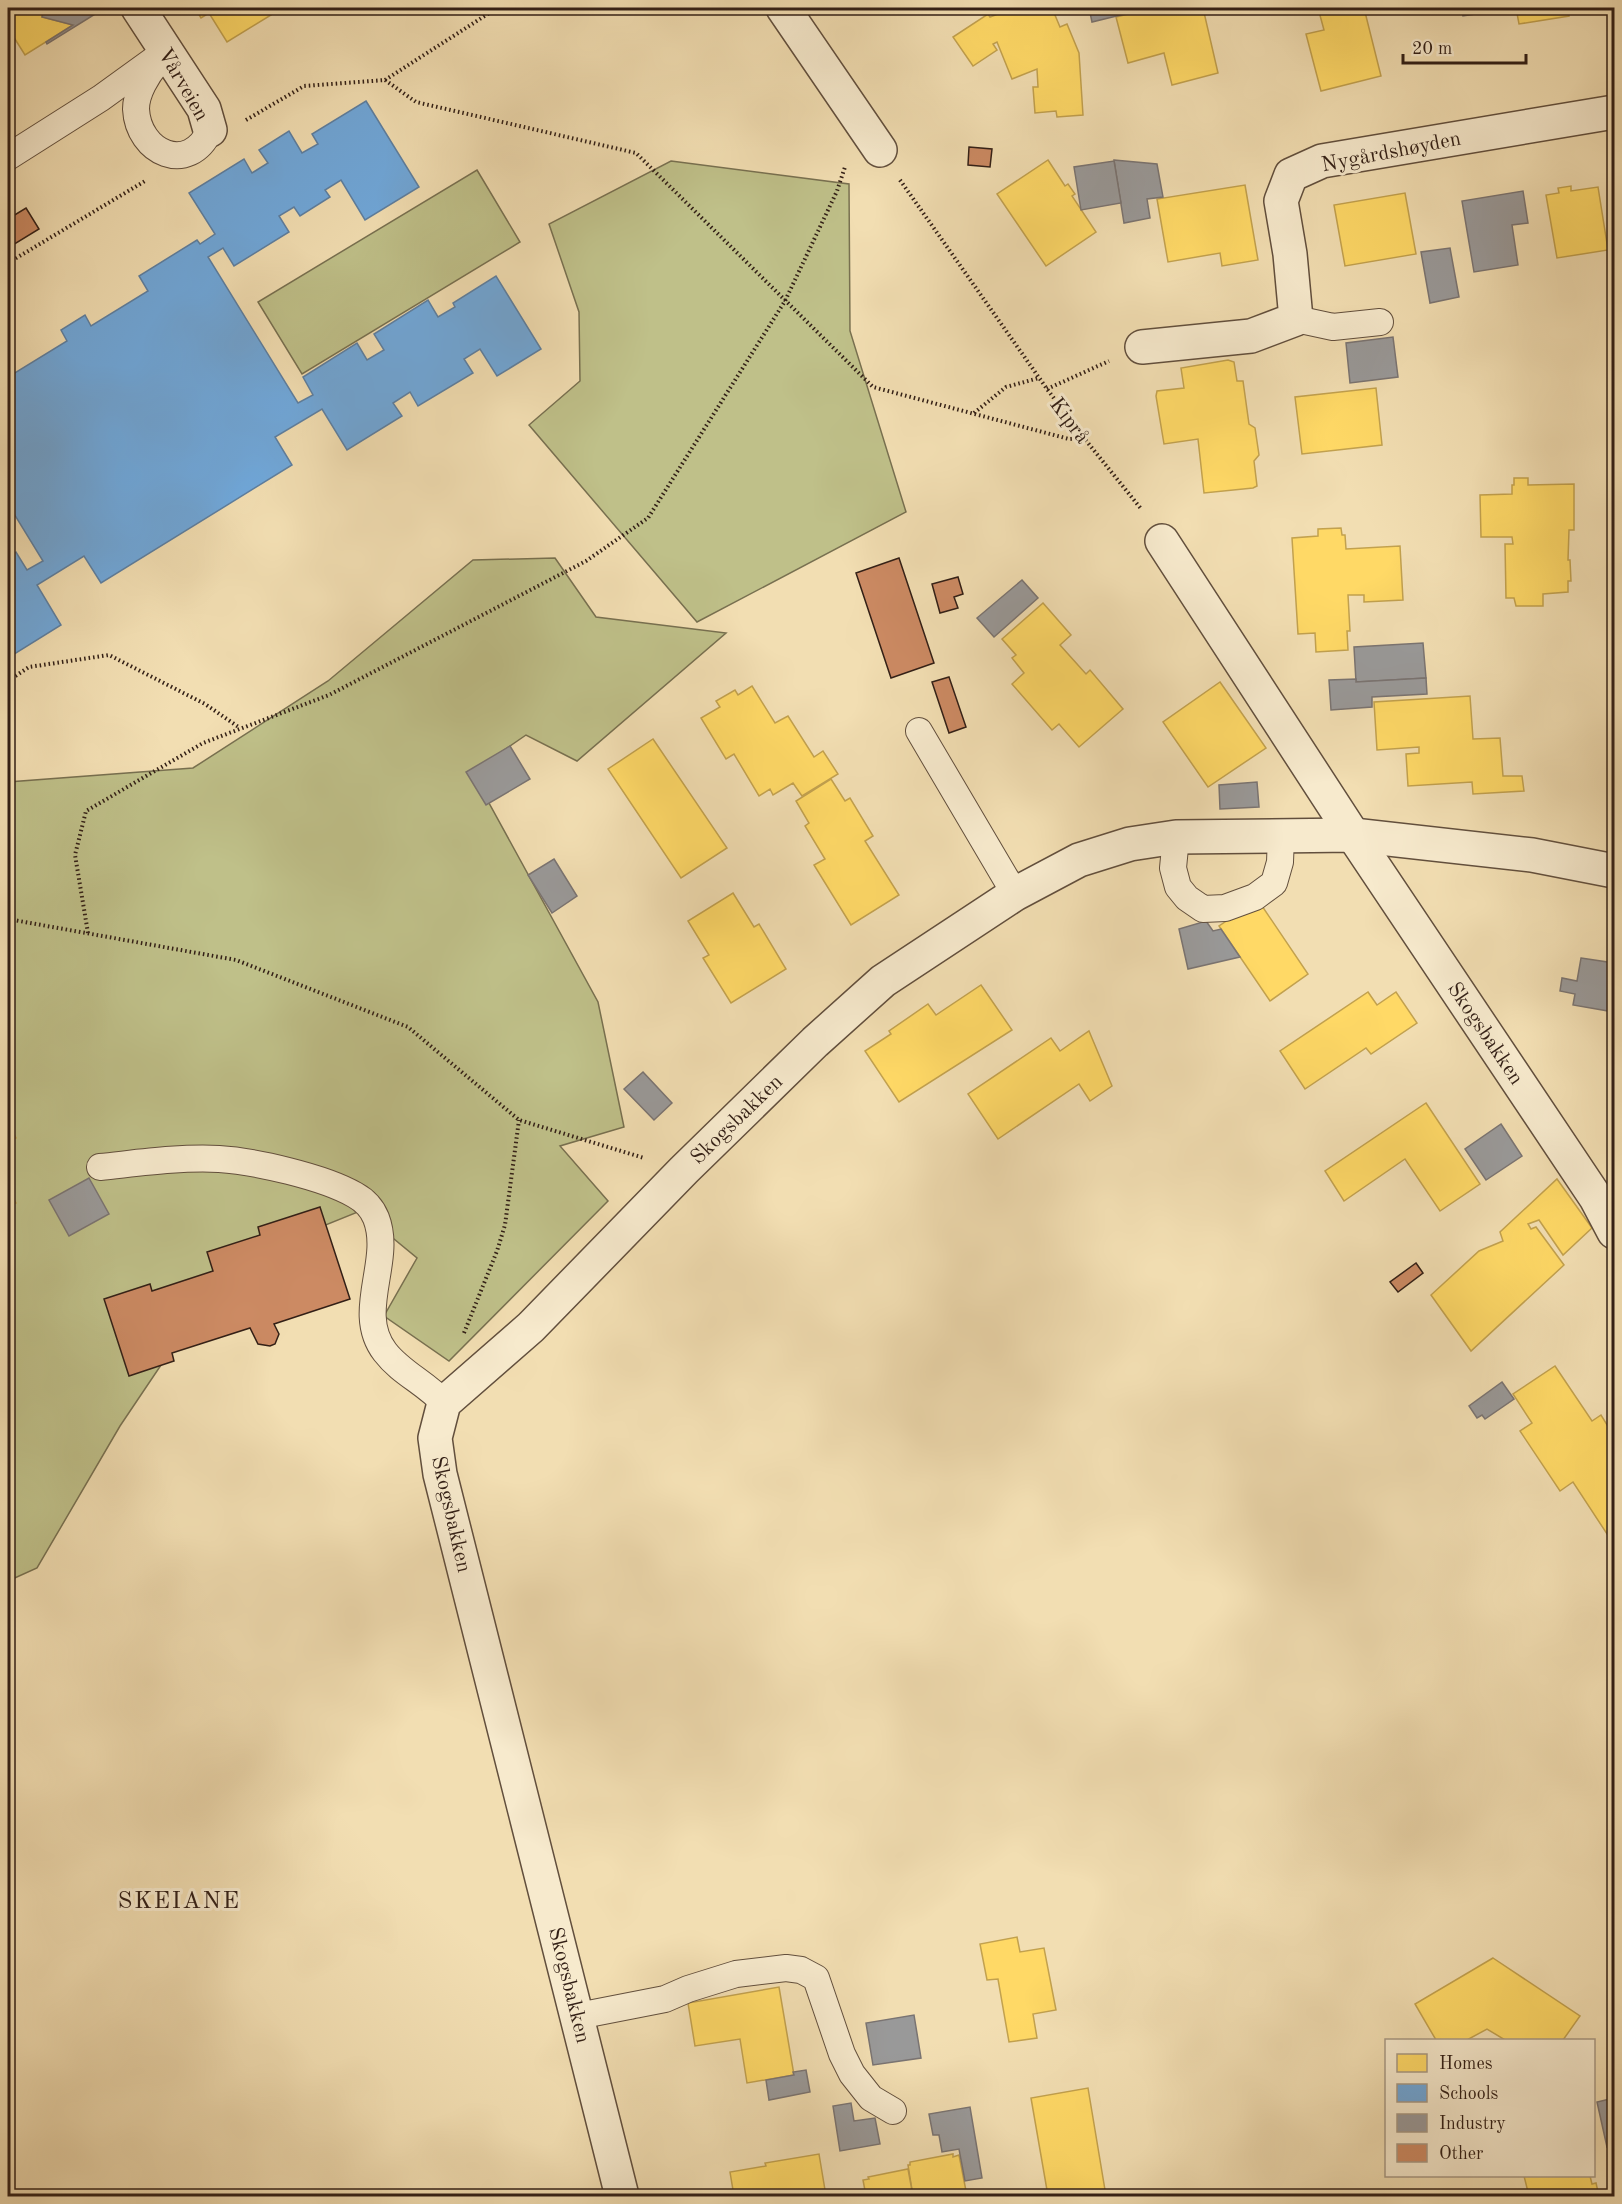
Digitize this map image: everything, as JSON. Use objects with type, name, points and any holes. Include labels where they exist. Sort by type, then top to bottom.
[{"type":"street","name":"Vårveien","points":[[138,8],[204,108],[204,139]]},
{"type":"street","points":[[783,8],[880,150]]},
{"type":"street","name":"Nygårdshøyden","points":[[1296,319],[1290,254],[1281,201],[1291,175],[1322,161],[1614,112]]},
{"type":"street","points":[[1142,347],[1251,336],[1296,319]]},
{"type":"street","points":[[1162,541],[1353,835]]},
{"type":"street","name":"Skogsbakken","points":[[1353,835],[1596,1198],[1614,1232]]},
{"type":"street","name":"Skogsbakken","points":[[624,2196],[440,1474],[435,1438],[444,1403],[531,1327],[684,1170],[815,1041],[882,981],[1016,894],[1079,860],[1130,844],[1176,837],[1353,835],[1532,855],[1614,871]]},
{"type":"lane","points":[[166,51],[148,73],[137,101],[136,112],[143,131],[150,142],[164,154],[173,156],[204,139]]},
{"type":"lane","points":[[8,157],[101,98],[166,51]]},
{"type":"lane","points":[[1296,319],[1333,327],[1380,322]]},
{"type":"lane","points":[[919,731],[1016,894]]},
{"type":"lane","points":[[1176,837],[1173,868],[1178,887],[1187,898],[1203,909],[1225,908],[1255,897],[1274,883],[1280,862],[1281,836]]},
{"type":"lane","points":[[100,1167],[219,1159],[257,1164],[314,1179],[356,1195],[370,1207],[380,1235],[373,1299],[374,1326],[378,1340],[385,1352],[399,1366],[435,1393],[444,1403]]},
{"type":"lane","points":[[578,2016],[665,1999],[735,1974],[786,1968],[801,1970],[816,1978],[852,2074],[871,2098],[893,2111]]},
{"type":"path","points":[[204,139],[304,86],[385,80],[497,8]]},
{"type":"path","points":[[385,80],[416,102],[636,153],[873,387],[1069,439],[1084,438]]},
{"type":"path","points":[[88,933],[75,855],[86,811],[203,742],[329,695],[586,561],[648,518],[784,301],[837,191],[851,149],[849,104]]},
{"type":"path","name":"Kiprå","points":[[880,150],[1039,378],[1153,523],[1162,541]]},
{"type":"path","points":[[8,263],[148,179]]},
{"type":"path","points":[[1047,389],[1142,347]]},
{"type":"path","points":[[973,414],[1006,387],[1039,378]]},
{"type":"path","points":[[8,681],[29,667],[109,655],[205,704],[240,728]]},
{"type":"path","points":[[8,920],[236,960],[408,1027],[519,1120],[684,1170]]},
{"type":"path","points":[[462,1338],[505,1225],[519,1120]]},
{"type":"green space","points":[[671,161],[849,184],[850,331],[906,512],[697,622],[529,425],[580,381],[579,312],[549,224]]},
{"type":"green space","points":[[477,170],[520,242],[302,374],[258,302]]},
{"type":"green space","points":[[555,558],[596,617],[726,633],[577,761],[526,735],[472,772],[598,1002],[624,1127],[560,1146],[608,1201],[449,1361],[384,1316],[417,1258],[360,1211],[229,1264],[120,1426],[37,1568],[8,1581],[8,782],[193,768],[328,681],[473,560]]},
{"type":"building: Homes","points":[[8,8],[44,8],[42,17],[73,25],[25,55],[8,28]]},
{"type":"building: Homes","points":[[195,8],[266,8],[271,15],[227,42],[209,13],[201,18]]},
{"type":"building: Homes","points":[[1014,8],[1052,8],[1060,27],[1067,24],[1079,53],[1083,115],[1057,117],[1056,111],[1035,113],[1033,87],[1038,87],[1037,69],[1012,79],[997,42],[993,44],[997,50],[973,66],[953,37],[988,14],[990,17]]},
{"type":"building: Homes","points":[[1153,8],[1203,8],[1218,73],[1172,85],[1164,53],[1128,63],[1116,17]]},
{"type":"building: Homes","points":[[1318,8],[1364,8],[1381,76],[1321,91],[1306,34],[1324,30]]},
{"type":"building: Homes","points":[[1516,8],[1568,8],[1569,16],[1519,24]]},
{"type":"building: Homes","points":[[1048,160],[1065,186],[1068,184],[1075,194],[1072,196],[1096,232],[1046,266],[997,194]]},
{"type":"building: Homes","points":[[1245,185],[1258,260],[1222,266],[1220,253],[1168,262],[1157,199]]},
{"type":"building: Homes","points":[[1571,186],[1571,191],[1598,187],[1608,250],[1557,258],[1546,195],[1559,193],[1558,188]]},
{"type":"building: Homes","points":[[1405,193],[1416,254],[1345,266],[1334,205]]},
{"type":"building: Homes","points":[[1228,360],[1234,362],[1237,381],[1243,381],[1249,424],[1255,428],[1259,455],[1254,461],[1257,486],[1204,493],[1198,439],[1164,444],[1156,396],[1157,391],[1184,388],[1181,368]]},
{"type":"building: Homes","points":[[1376,388],[1382,445],[1302,454],[1295,397]]},
{"type":"building: Homes","points":[[1514,478],[1528,478],[1528,485],[1574,484],[1574,530],[1569,530],[1568,560],[1570,560],[1571,581],[1568,581],[1568,592],[1543,594],[1543,606],[1516,606],[1514,598],[1506,598],[1505,544],[1513,544],[1512,537],[1481,537],[1480,495],[1512,494]]},
{"type":"building: Homes","points":[[1341,528],[1342,535],[1345,535],[1346,549],[1400,546],[1403,600],[1364,602],[1364,595],[1348,595],[1350,631],[1347,631],[1348,650],[1316,652],[1315,633],[1298,634],[1292,538],[1318,536],[1318,529]]},
{"type":"building: Homes","points":[[1043,603],[1071,635],[1060,645],[1086,674],[1090,670],[1123,709],[1079,747],[1059,724],[1052,730],[1012,684],[1024,673],[1012,658],[1016,655],[1002,639]]},
{"type":"building: Homes","points":[[1220,682],[1266,748],[1208,787],[1163,722]]},
{"type":"building: Homes","points":[[752,686],[775,723],[788,716],[814,757],[823,751],[838,774],[802,796],[793,783],[773,795],[770,789],[759,796],[734,754],[726,759],[701,718],[720,707],[716,701],[735,690],[738,695]]},
{"type":"building: Homes","points":[[1470,696],[1473,739],[1500,738],[1503,776],[1522,776],[1524,791],[1473,794],[1472,782],[1408,786],[1406,754],[1419,753],[1419,747],[1377,750],[1374,702]]},
{"type":"building: Homes","points":[[653,739],[727,848],[681,878],[608,769]]},
{"type":"building: Homes","points":[[831,779],[845,801],[850,798],[873,836],[865,841],[899,895],[851,925],[814,865],[825,859],[805,826],[809,823],[796,801]]},
{"type":"building: Homes","points":[[733,893],[754,927],[759,924],[786,969],[731,1003],[703,958],[709,955],[688,921]]},
{"type":"building: Homes","points":[[1258,900],[1308,974],[1270,1001],[1219,926]]},
{"type":"building: Homes","points":[[981,985],[1012,1030],[899,1102],[865,1051],[891,1034],[889,1031],[928,1004],[936,1015]]},
{"type":"building: Homes","points":[[1368,992],[1377,1005],[1396,992],[1417,1023],[1371,1054],[1366,1048],[1305,1089],[1280,1051]]},
{"type":"building: Homes","points":[[1089,1031],[1112,1086],[1090,1101],[1079,1084],[998,1139],[968,1094],[1051,1038],[1060,1051]]},
{"type":"building: Homes","points":[[1426,1103],[1480,1184],[1440,1211],[1405,1159],[1344,1201],[1325,1171]]},
{"type":"building: Homes","points":[[8,1123],[16,1138],[8,1142]]},
{"type":"building: Homes","points":[[1557,1179],[1592,1228],[1563,1255],[1539,1220],[1528,1224],[1531,1229],[1536,1227],[1564,1265],[1471,1351],[1431,1295],[1479,1251],[1503,1241],[1500,1232]]},
{"type":"building: Homes","points":[[8,1189],[16,1203],[8,1208]]},
{"type":"building: Homes","points":[[1555,1366],[1592,1421],[1601,1415],[1614,1436],[1614,1533],[1609,1537],[1573,1482],[1560,1491],[1520,1431],[1532,1423],[1513,1394]]},
{"type":"building: Homes","points":[[1017,1937],[1020,1952],[1044,1948],[1056,2010],[1033,2014],[1037,2038],[1009,2042],[998,1979],[987,1980],[980,1944]]},
{"type":"building: Homes","points":[[1493,1958],[1580,2016],[1564,2039],[1503,2039],[1487,2029],[1469,2039],[1435,2039],[1415,2004]]},
{"type":"building: Homes","points":[[779,1987],[794,2075],[747,2083],[740,2039],[695,2046],[688,2003]]},
{"type":"building: Homes","points":[[1088,2088],[1106,2196],[1048,2196],[1031,2098]]},
{"type":"building: Homes","points":[[819,2154],[826,2196],[734,2196],[730,2172],[766,2166],[765,2163]]},
{"type":"building: Homes","points":[[953,2154],[953,2157],[959,2155],[967,2196],[913,2196],[908,2165],[910,2162]]},
{"type":"building: Homes","points":[[908,2169],[913,2196],[866,2196],[863,2180]]},
{"type":"building: Homes","points":[[1524,2177],[1590,2177],[1592,2184],[1596,2183],[1599,2196],[1529,2196]]},
{"type":"building: Schools","points":[[366,101],[419,187],[365,220],[341,180],[325,190],[330,197],[300,216],[294,207],[279,216],[289,232],[234,266],[223,248],[208,257],[298,403],[313,395],[303,377],[357,343],[367,360],[384,350],[374,334],[428,300],[438,317],[455,307],[453,303],[496,276],[541,349],[497,376],[480,349],[464,359],[473,373],[418,406],[410,392],[393,403],[402,416],[347,450],[322,409],[275,437],[292,465],[101,583],[84,556],[37,585],[61,625],[8,658],[8,558],[16,552],[27,570],[43,561],[8,504],[8,372],[10,376],[67,341],[61,330],[85,315],[91,326],[148,291],[139,276],[197,240],[200,244],[215,234],[189,193],[244,159],[252,173],[268,163],[259,150],[289,131],[302,153],[318,144],[312,134]]},
{"type":"building: Industry","points":[[44,8],[105,8],[47,44],[46,42],[73,25],[42,17]]},
{"type":"building: Industry","points":[[1089,8],[1132,8],[1133,12],[1092,22]]},
{"type":"building: Industry","points":[[1462,8],[1488,8],[1488,12],[1463,16]]},
{"type":"building: Industry","points":[[1114,160],[1157,164],[1163,197],[1147,199],[1150,218],[1124,223]]},
{"type":"building: Industry","points":[[1114,161],[1121,203],[1081,210],[1074,167]]},
{"type":"building: Industry","points":[[1523,191],[1528,223],[1512,225],[1518,265],[1474,272],[1462,201]]},
{"type":"building: Industry","points":[[1450,248],[1459,297],[1430,303],[1421,252]]},
{"type":"building: Industry","points":[[1393,337],[1398,377],[1350,383],[1346,343]]},
{"type":"building: Industry","points":[[1022,580],[1038,598],[994,637],[977,618]]},
{"type":"building: Industry","points":[[1423,643],[1426,678],[1356,682],[1354,647]]},
{"type":"building: Industry","points":[[1426,678],[1427,694],[1372,697],[1372,707],[1331,710],[1329,680],[1356,679],[1356,682]]},
{"type":"building: Industry","points":[[510,746],[530,779],[486,805],[466,772]]},
{"type":"building: Industry","points":[[1257,782],[1259,807],[1220,809],[1219,785]]},
{"type":"building: Industry","points":[[554,859],[577,896],[552,913],[528,875]]},
{"type":"building: Industry","points":[[1206,921],[1213,931],[1221,929],[1240,957],[1188,969],[1179,929]]},
{"type":"building: Industry","points":[[1581,958],[1614,963],[1614,1012],[1573,1005],[1575,994],[1560,991],[1562,978],[1577,981]]},
{"type":"building: Industry","points":[[643,1072],[672,1103],[654,1120],[624,1089]]},
{"type":"building: Industry","points":[[1501,1124],[1522,1156],[1486,1180],[1465,1149]]},
{"type":"building: Industry","points":[[89,1178],[109,1214],[69,1236],[49,1200]]},
{"type":"building: Industry","points":[[1502,1382],[1514,1399],[1485,1419],[1482,1415],[1477,1418],[1469,1406]]},
{"type":"building: Industry","points":[[914,2015],[921,2058],[873,2065],[866,2023]]},
{"type":"building: Industry","points":[[806,2070],[810,2092],[769,2100],[766,2080],[794,2075],[793,2072]]},
{"type":"building: Industry","points":[[1614,2098],[1614,2145],[1607,2147],[1597,2102]]},
{"type":"building: Industry","points":[[851,2103],[854,2121],[875,2118],[880,2144],[840,2151],[833,2106]]},
{"type":"building: Industry","points":[[970,2107],[982,2178],[965,2181],[959,2149],[942,2152],[939,2135],[933,2135],[929,2114]]},
{"type":"building: Other","points":[[969,147],[992,149],[990,167],[968,165]]},
{"type":"building: Other","points":[[26,208],[39,229],[8,248],[8,219]]},
{"type":"building: Other","points":[[899,558],[934,663],[891,678],[856,573]]},
{"type":"building: Other","points":[[958,577],[963,594],[954,597],[958,608],[940,613],[932,584]]},
{"type":"building: Other","points":[[949,677],[966,727],[949,733],[932,682]]},
{"type":"building: Other","points":[[320,1207],[350,1299],[274,1324],[279,1334],[275,1344],[270,1346],[258,1344],[250,1328],[172,1353],[174,1361],[129,1376],[104,1299],[150,1284],[152,1291],[213,1271],[207,1252],[260,1235],[258,1227]]},
{"type":"building: Other","points":[[1416,1263],[1423,1273],[1398,1292],[1390,1282]]},
{"type":"district","name":"SKEIANE","points":[[179,1900]]}]
